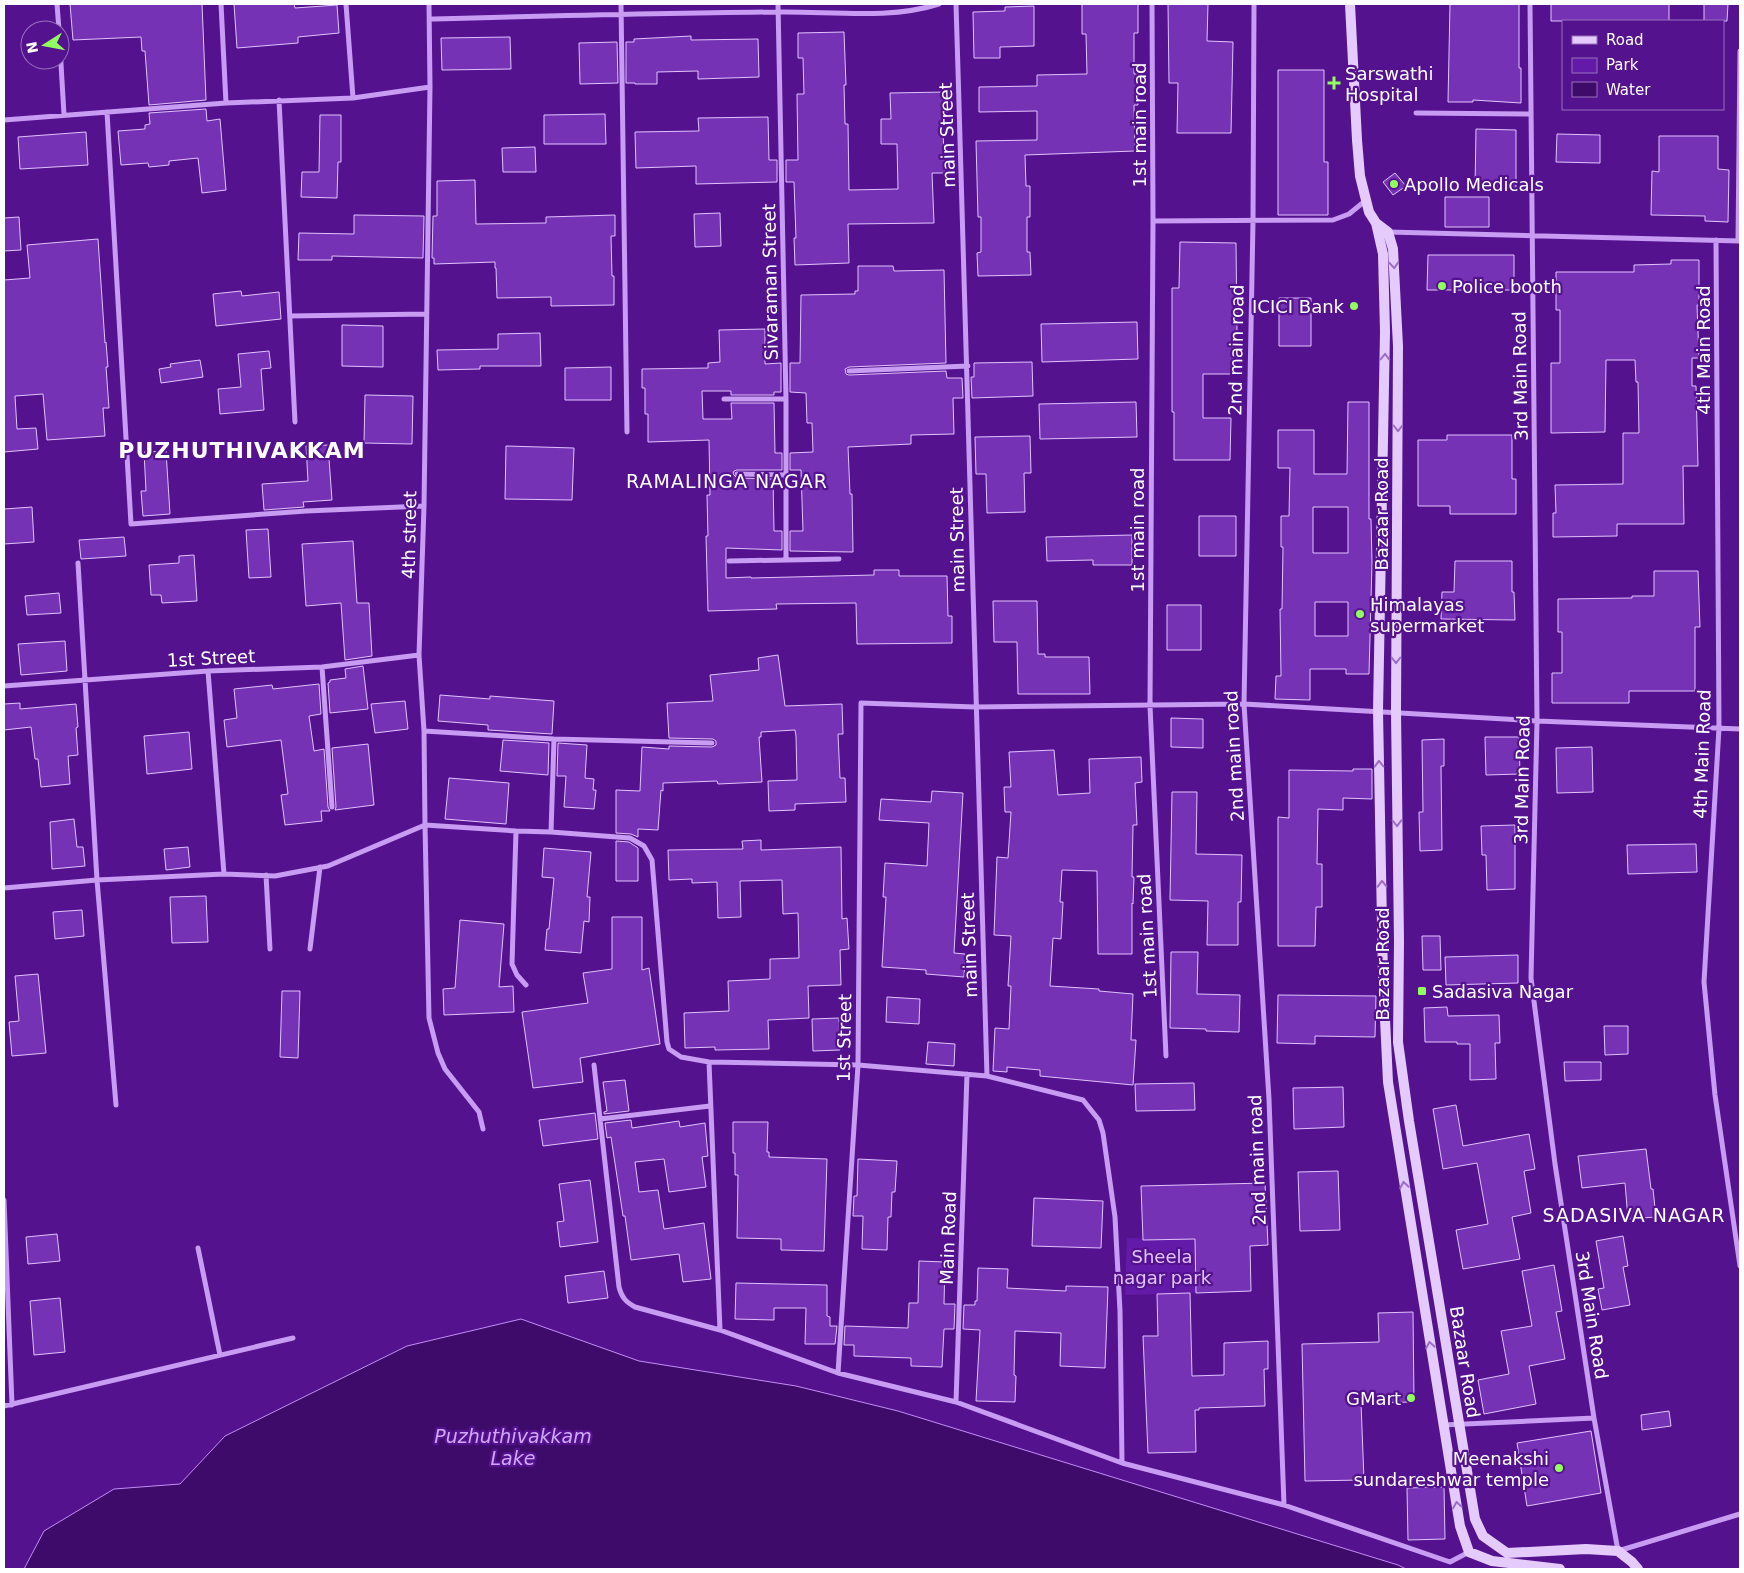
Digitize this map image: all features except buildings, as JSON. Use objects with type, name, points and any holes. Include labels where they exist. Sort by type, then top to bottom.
[{"type":"main road","name":"Bazaar Road","points":[[1350,4],[1357,140],[1365,201],[1376,223],[1383,254],[1385,331],[1378,711],[1383,978],[1388,1082],[1460,1526],[1469,1552]]},
{"type":"main road","name":"Bazaar Road","points":[[1376,223],[1388,232],[1393,249],[1398,346],[1396,712],[1399,941],[1398,1042],[1408,1121],[1475,1519],[1483,1536],[1507,1553],[1586,1549],[1618,1551]]},
{"type":"main road","points":[[1618,1551],[1638,1569]]},
{"type":"main road","points":[[1469,1552],[1492,1561],[1560,1569]]},
{"type":"street","points":[[57,4],[58,20]]},
{"type":"street","points":[[221,4],[226,103]]},
{"type":"street","points":[[346,4],[352,98]]},
{"type":"street","name":"4th street","points":[[430,4],[424,506],[419,655],[424,731],[429,1018],[438,1053],[445,1069],[479,1112],[483,1129]]},
{"type":"street","points":[[621,4],[628,432]]},
{"type":"street","name":"Sivaraman Street","points":[[778,4],[786,399],[786,560]]},
{"type":"street","points":[[430,19],[622,14],[884,13],[925,8],[939,4]]},
{"type":"street","name":"main Street","points":[[956,4],[968,366],[975,707],[987,1076]]},
{"type":"street","name":"1st main road","points":[[1152,4],[1153,221],[1150,706],[1166,1056]]},
{"type":"street","name":"2nd main road","points":[[1254,4],[1244,704],[1269,1099],[1284,1505]]},
{"type":"street","name":"3rd Main Road","points":[[1530,4],[1537,721],[1531,978],[1555,1164],[1594,1418],[1618,1551]]},
{"type":"street","points":[[1388,232],[1739,241],[1740,51]]},
{"type":"street","points":[[61,70],[64,115]]},
{"type":"street","points":[[4,120],[226,103],[352,98],[430,87]]},
{"type":"street","points":[[279,100],[295,422]]},
{"type":"street","points":[[107,112],[131,524],[306,511],[424,506]]},
{"type":"street","points":[[1416,113],[1531,114]]},
{"type":"street","points":[[1153,221],[1252,222],[1333,220],[1350,214],[1365,201]]},
{"type":"street","name":"4th Main Road","points":[[1716,240],[1719,728],[1704,982],[1715,1095],[1740,1266]]},
{"type":"street","points":[[290,316],[426,314]]},
{"type":"street","points":[[849,371],[968,366]]},
{"type":"street","points":[[724,399],[786,399]]},
{"type":"street","points":[[737,474],[786,475]]},
{"type":"street","points":[[729,561],[839,559]]},
{"type":"street","points":[[78,563],[97,880],[116,1105]]},
{"type":"street","name":"1st Street","points":[[4,686],[208,671],[322,666],[419,655]]},
{"type":"street","points":[[322,666],[332,807]]},
{"type":"street","points":[[208,671],[224,874]]},
{"type":"street","name":"1st Street","points":[[838,1373],[858,1065],[861,703],[975,707]]},
{"type":"street","points":[[975,707],[1244,704],[1537,721],[1740,729]]},
{"type":"street","points":[[424,731],[554,739],[712,743]]},
{"type":"street","points":[[551,832],[554,739]]},
{"type":"street","points":[[4,888],[97,880],[224,874],[275,876],[328,866],[425,825],[630,838],[644,846],[652,860],[667,1042],[669,1049],[681,1057],[709,1062],[858,1065],[987,1076],[1083,1100],[1099,1120],[1103,1133],[1115,1217],[1120,1311],[1122,1463]]},
{"type":"street","points":[[516,831],[512,964],[517,975],[526,985]]},
{"type":"street","points":[[310,949],[320,867]]},
{"type":"street","points":[[266,875],[270,949]]},
{"type":"street","points":[[709,1062],[720,1330]]},
{"type":"street","points":[[594,1065],[621,1294],[626,1301],[635,1307],[720,1330],[838,1373],[956,1402],[1122,1463],[1284,1505],[1450,1562],[1469,1552]]},
{"type":"street","name":"Main Road","points":[[956,1402],[967,1074]]},
{"type":"street","points":[[600,1119],[710,1106]]},
{"type":"street","points":[[4,1200],[12,1405]]},
{"type":"street","points":[[198,1248],[220,1355]]},
{"type":"street","points":[[4,1406],[293,1338]]},
{"type":"street","points":[[1443,1425],[1594,1418]]},
{"type":"street","points":[[1618,1551],[1740,1514]]},
{"type":"green space","name":"Sheela nagar park","points":[[1127,1238],[1199,1239],[1196,1293],[1125,1295]]},
{"type":"water","name":"Puzhuthivakkam Lake","points":[[521,1319],[639,1361],[796,1386],[898,1411],[1406,1569],[24,1569],[44,1531],[114,1489],[180,1484],[225,1436],[407,1346]]},
{"type":"place","name":"Sarswathi Hospital","points":[[1334,83]]},
{"type":"place","name":"Apollo Medicals","points":[[1394,184]]},
{"type":"place","name":"Police booth","points":[[1442,286]]},
{"type":"place","name":"ICICI Bank","points":[[1354,306]]},
{"type":"place","name":"Himalayas supermarket","points":[[1360,614]]},
{"type":"place","name":"Sadasiva Nagar","points":[[1422,991]]},
{"type":"place","name":"GMart","points":[[1411,1398]]},
{"type":"place","name":"Meenakshi sundareshwar temple","points":[[1559,1468]]},
{"type":"district","name":"PUZHUTHIVAKKAM","points":[[242,450]]},
{"type":"district","name":"RAMALINGA NAGAR","points":[[727,481]]},
{"type":"district","name":"SADASIVA NAGAR","points":[[1634,1215]]}]
